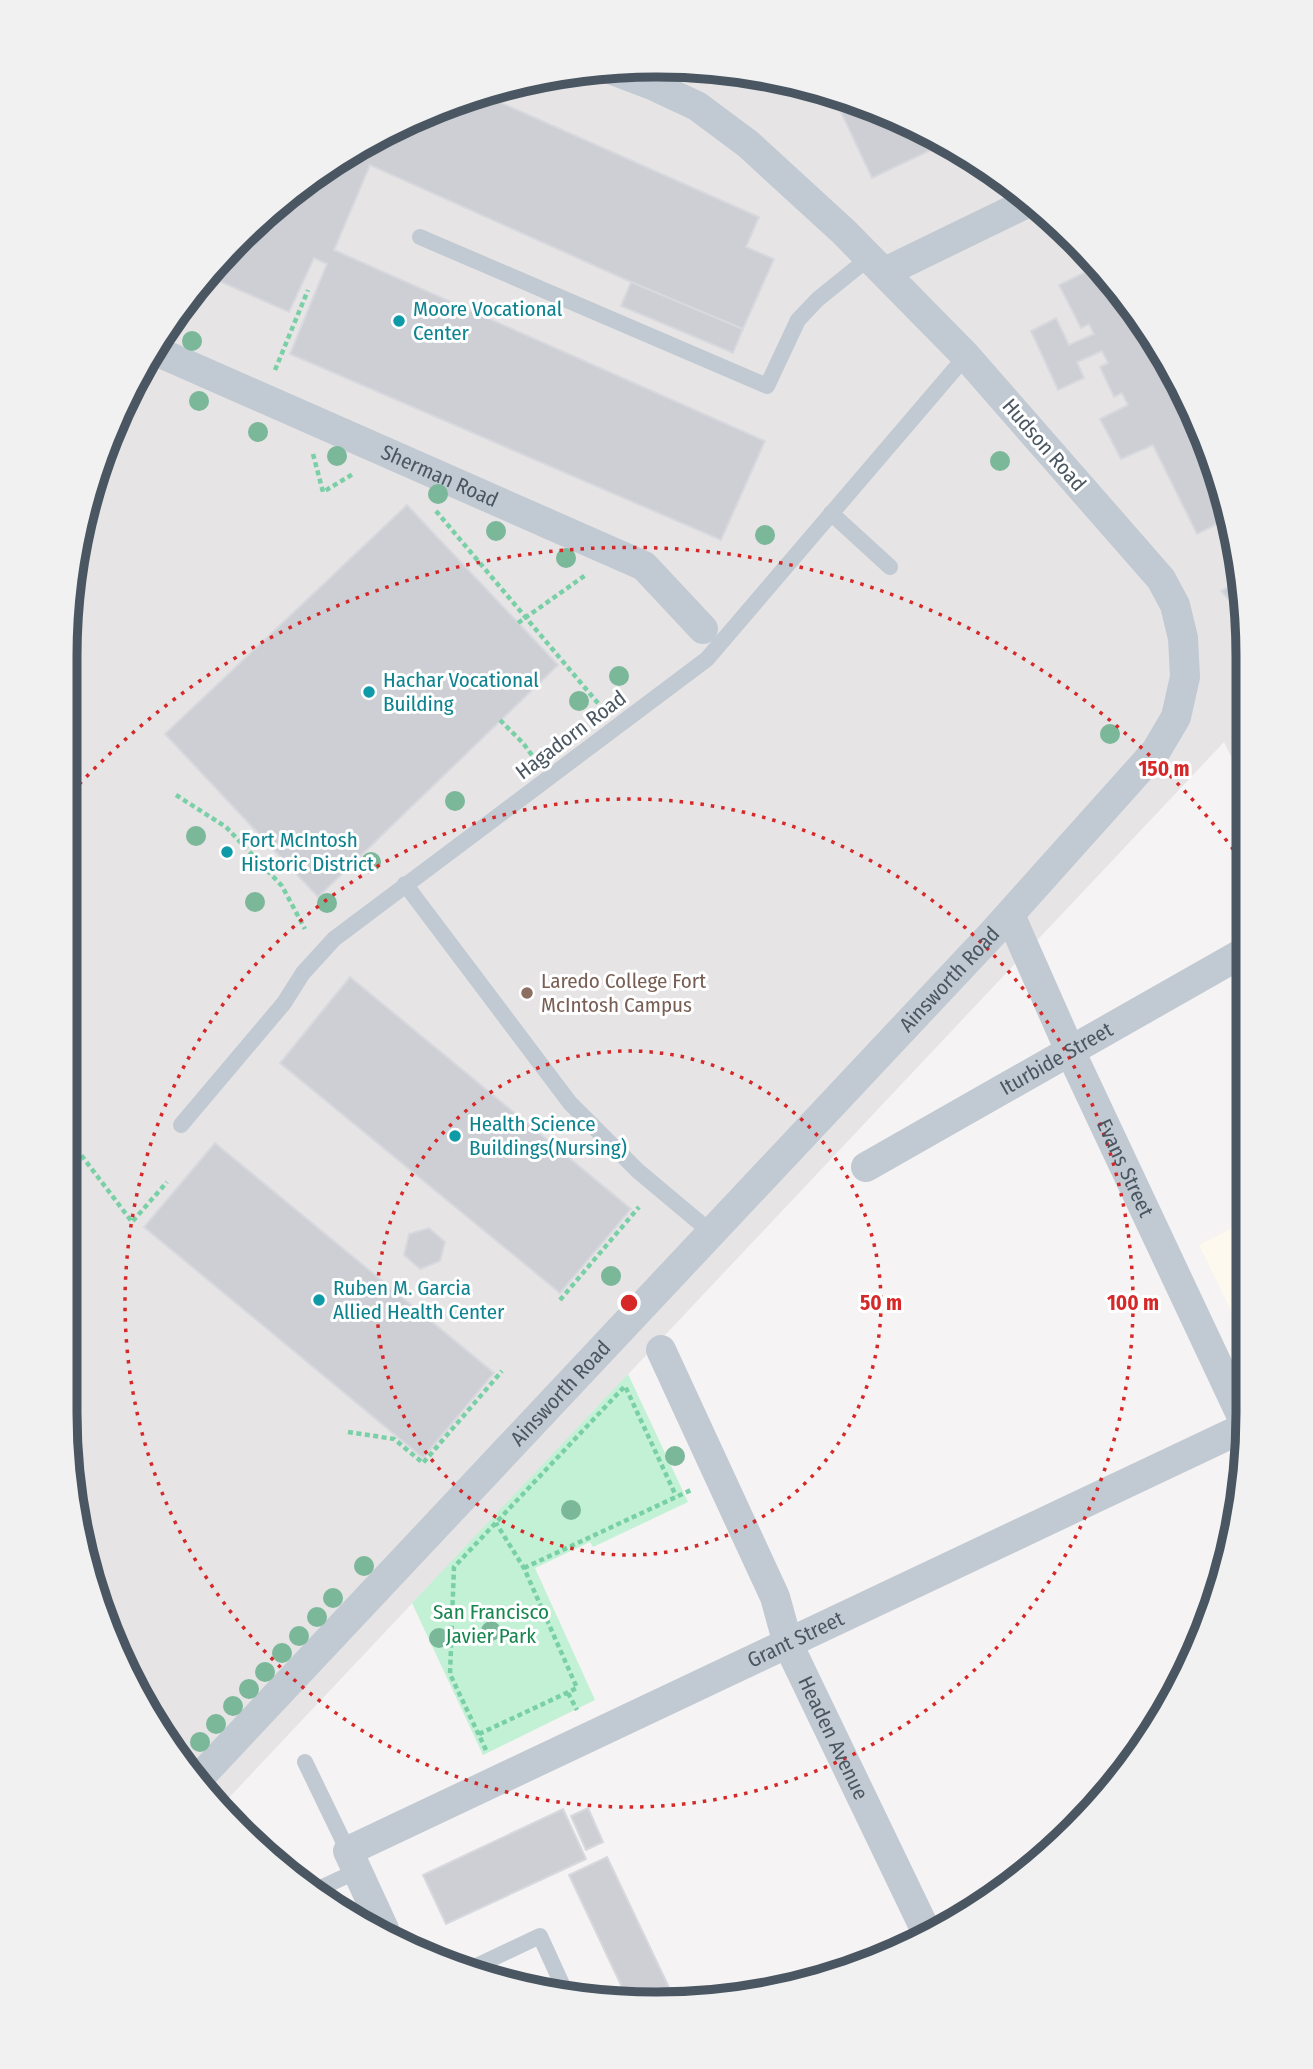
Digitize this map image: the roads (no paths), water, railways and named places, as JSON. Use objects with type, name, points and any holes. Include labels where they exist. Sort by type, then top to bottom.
[{"type":"street","name":"Hudson Road","points":[[633,78],[697,106],[748,144],[877,264],[966,356],[1161,579],[1175,605],[1184,638],[1185,677],[1176,717],[1156,751],[1010,915]]},
{"type":"street","points":[[877,264],[1020,206]]},
{"type":"street","name":"Sherman Road","points":[[163,354],[644,566],[703,629]]},
{"type":"street","name":"Evans Street","points":[[1010,915],[1071,1053],[1236,1403]]},
{"type":"street","name":"Ainsworth Road","points":[[204,1773],[1010,915]]},
{"type":"street","name":"Iturbide Street","points":[[866,1167],[1071,1053],[1236,956]]},
{"type":"street","name":"Headen Avenue","points":[[661,1350],[775,1597],[788,1644],[924,1926]]},
{"type":"street","name":"Grant Street","points":[[353,1861],[788,1644],[1235,1432]]},
{"type":"street","points":[[353,1861],[381,1921]]},
{"type":"lane","points":[[419,237],[766,386],[798,320],[818,299],[877,264]]},
{"type":"lane","name":"Hagadorn Road","points":[[181,1125],[284,1003],[303,974],[328,945],[405,884],[707,659],[966,356]]},
{"type":"lane","points":[[831,513],[890,567]]},
{"type":"lane","points":[[405,884],[570,1103],[638,1171],[712,1233]]},
{"type":"lane","points":[[305,1762],[353,1861],[322,1885]]},
{"type":"lane","points":[[481,1964],[540,1936],[562,1984]]},
{"type":"place","name":"Moore Vocational Center","points":[[399,321]]},
{"type":"place","name":"Hachar Vocational Building","points":[[369,692]]},
{"type":"place","name":"Fort McIntosh Historic District","points":[[227,852]]},
{"type":"place","name":"Laredo College Fort McIntosh Campus","points":[[527,993]]},
{"type":"place","name":"Health Science Buildings(Nursing)","points":[[455,1136]]},
{"type":"place","name":"Ruben M. Garcia Allied Health Center","points":[[319,1300]]},
{"type":"park label","name":"San Francisco Javier Park","points":[[491,1624]]}]
